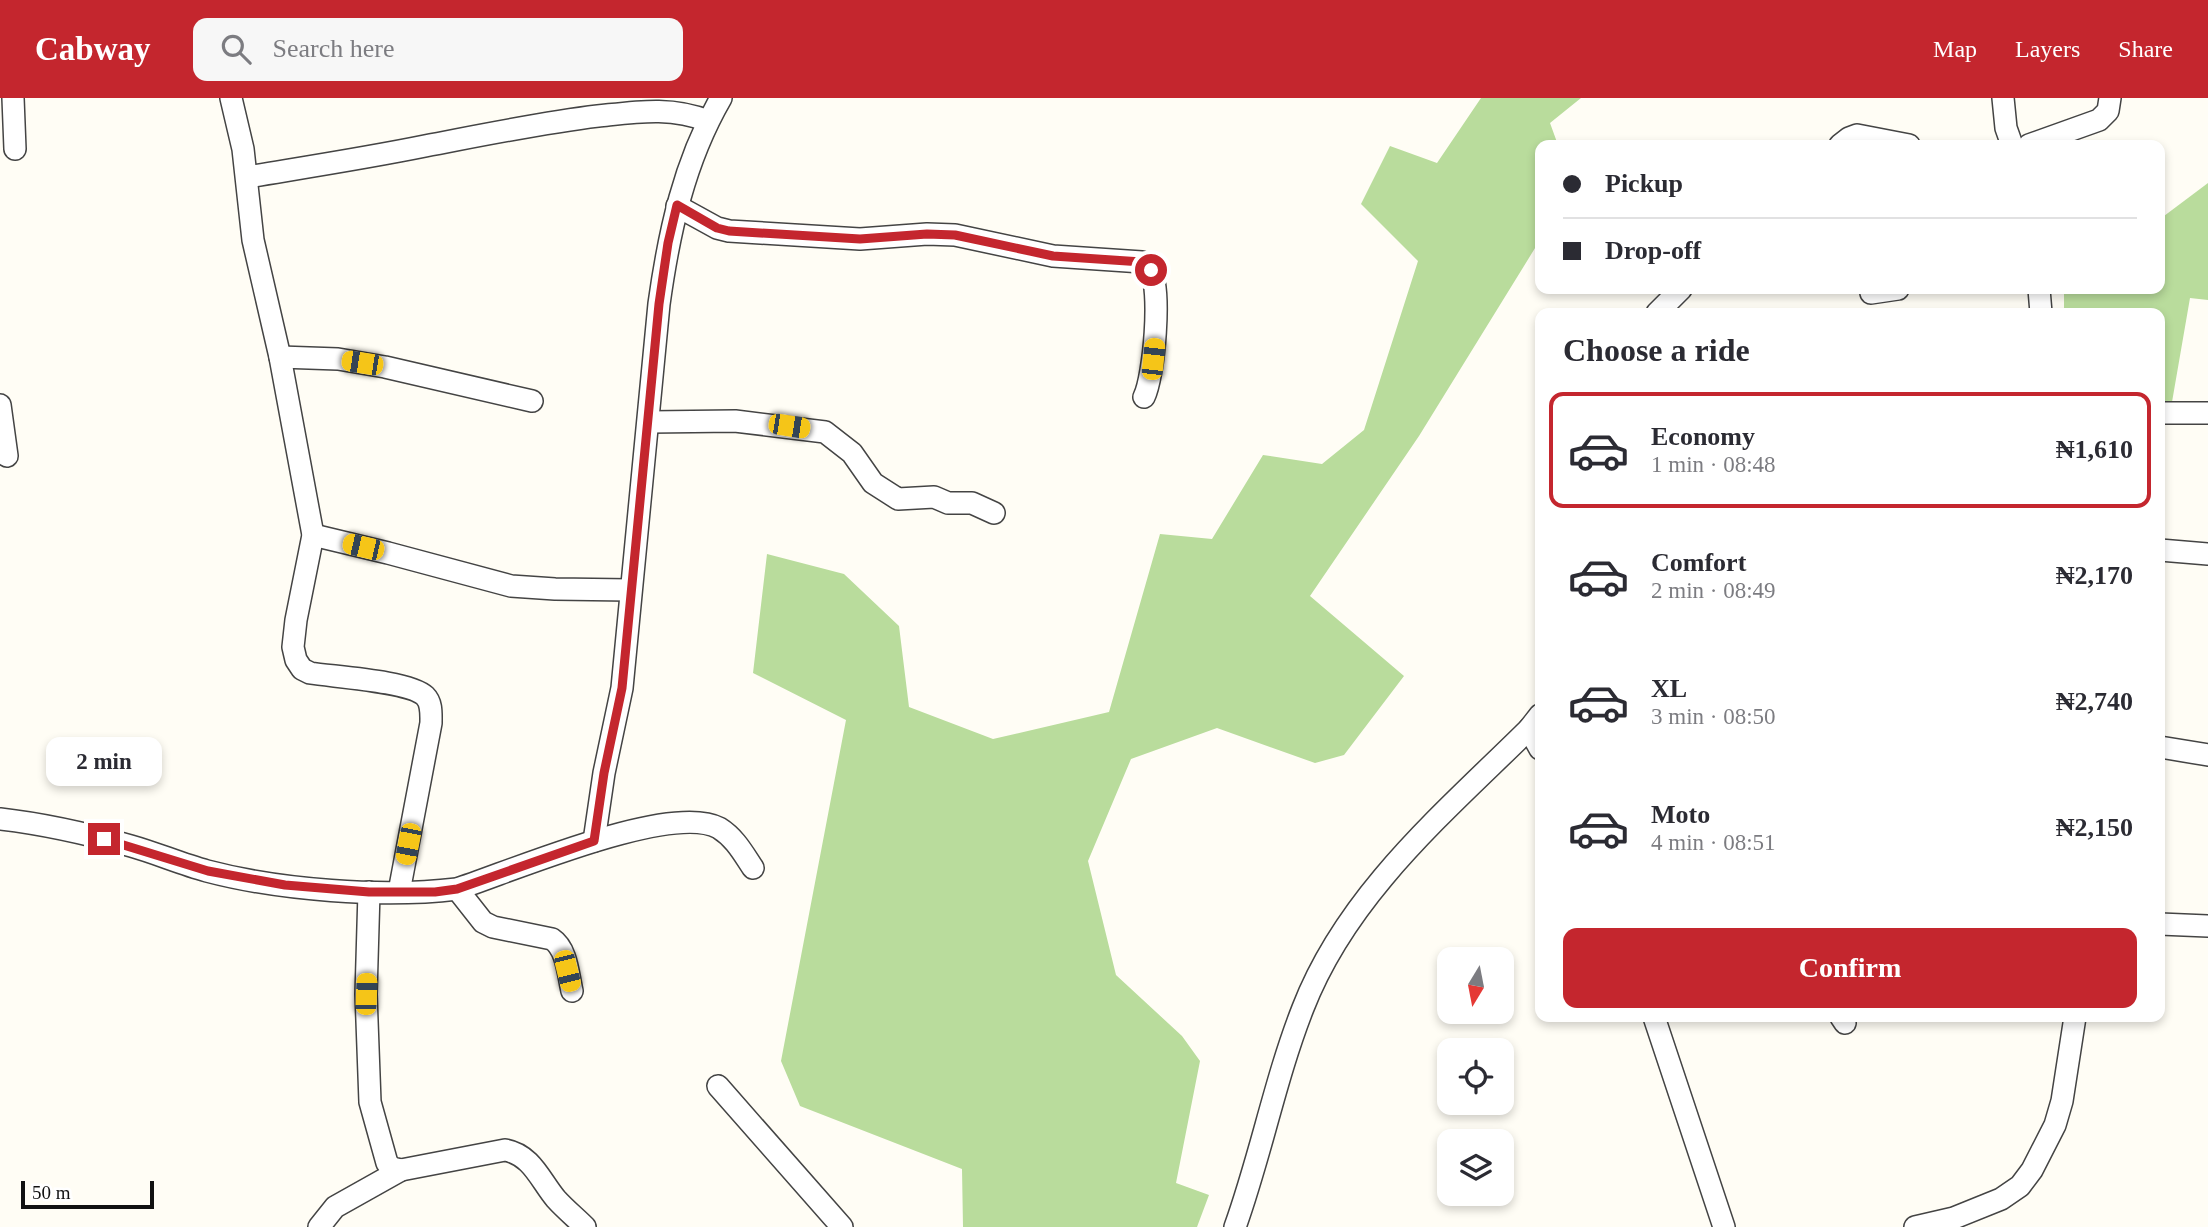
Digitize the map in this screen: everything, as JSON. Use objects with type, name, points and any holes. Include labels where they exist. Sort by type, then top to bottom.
[{"type":"street","points":[[13,98],[15,149]]},
{"type":"street","points":[[231,98],[243,149],[254,240],[280,357],[313,535],[296,620],[293,647],[296,660],[302,669],[310,673],[413,688],[427,698],[431,709],[431,723],[399,892]]},
{"type":"street","points":[[594,841],[604,773],[622,688],[659,304],[668,243],[677,205],[708,121],[721,98]]},
{"type":"street","points":[[2003,98],[2006,128],[2010,140]]},
{"type":"street","points":[[2043,140],[2099,120],[2108,111],[2110,98]]},
{"type":"street","points":[[247,177],[424,147],[548,122],[643,111],[673,111],[708,121]]},
{"type":"street","points":[[1846,140],[1857,135],[1883,140]]},
{"type":"street","points":[[677,205],[717,228],[729,231],[860,239],[927,234],[955,235],[1061,257],[1142,262],[1151,270],[1153,277],[1157,320],[1151,378],[1144,397]]},
{"type":"street","points":[[1662,308],[1676,294]]},
{"type":"street","points":[[280,357],[338,359],[385,367],[532,401]]},
{"type":"street","points":[[0,405],[7,456]]},
{"type":"street","points":[[2165,413],[2208,413]]},
{"type":"street","points":[[649,422],[735,421],[825,432],[852,453],[873,482],[898,499],[934,497],[948,503],[972,503],[994,513]]},
{"type":"street","points":[[313,535],[511,586],[630,590]]},
{"type":"street","points":[[2165,550],[2208,554]]},
{"type":"street","points":[[1235,1227],[1303,1007],[1336,943],[1387,870],[1534,722]]},
{"type":"street","points":[[2165,748],[2208,755]]},
{"type":"street","points":[[0,819],[46,825],[131,846],[208,871],[285,885],[369,892],[457,889],[594,841],[680,821],[699,822],[718,828],[737,842],[753,868]]},
{"type":"street","points":[[457,889],[483,922],[493,927],[552,939],[557,943],[562,951],[572,991]]},
{"type":"street","points":[[369,892],[366,994],[370,1102],[387,1163],[392,1168],[401,1170]]},
{"type":"street","points":[[2165,924],[2208,926]]},
{"type":"street","points":[[1656,1022],[1724,1227]]},
{"type":"street","points":[[1915,1227],[1954,1218],[2001,1199],[2020,1186],[2032,1170],[2055,1125],[2062,1101],[2074,1022]]},
{"type":"street","points":[[718,1086],[842,1227]]},
{"type":"street","points":[[319,1227],[335,1207],[401,1170],[505,1150],[518,1152],[533,1166],[556,1200],[585,1227]]},
{"type":"green space","points":[[1481,98],[1581,98],[1550,123],[1556,140],[1535,140],[1535,248],[1419,436],[1310,596],[1404,676],[1344,755],[1315,763],[1217,728],[1131,759],[1088,861],[1116,975],[1182,1036],[1200,1061],[1176,1183],[1209,1195],[1197,1227],[963,1227],[962,1169],[800,1106],[781,1061],[846,720],[753,673],[767,554],[844,574],[899,626],[909,707],[993,739],[1109,712],[1160,534],[1212,539],[1263,455],[1322,464],[1364,430],[1418,261],[1361,204],[1390,146],[1437,163]]},
{"type":"green space","points":[[2208,183],[2208,300],[2190,298],[2172,402],[2165,401],[2165,308],[2064,308],[2064,294],[2165,294],[2165,215]]},
{"type":"route","points":[[104,839],[208,871],[285,885],[369,892],[435,892],[457,889],[594,841],[604,773],[617,723],[622,688],[659,304],[677,205],[717,228],[742,233],[860,239],[927,234],[955,235],[1053,256],[1142,262],[1151,270]]}]
